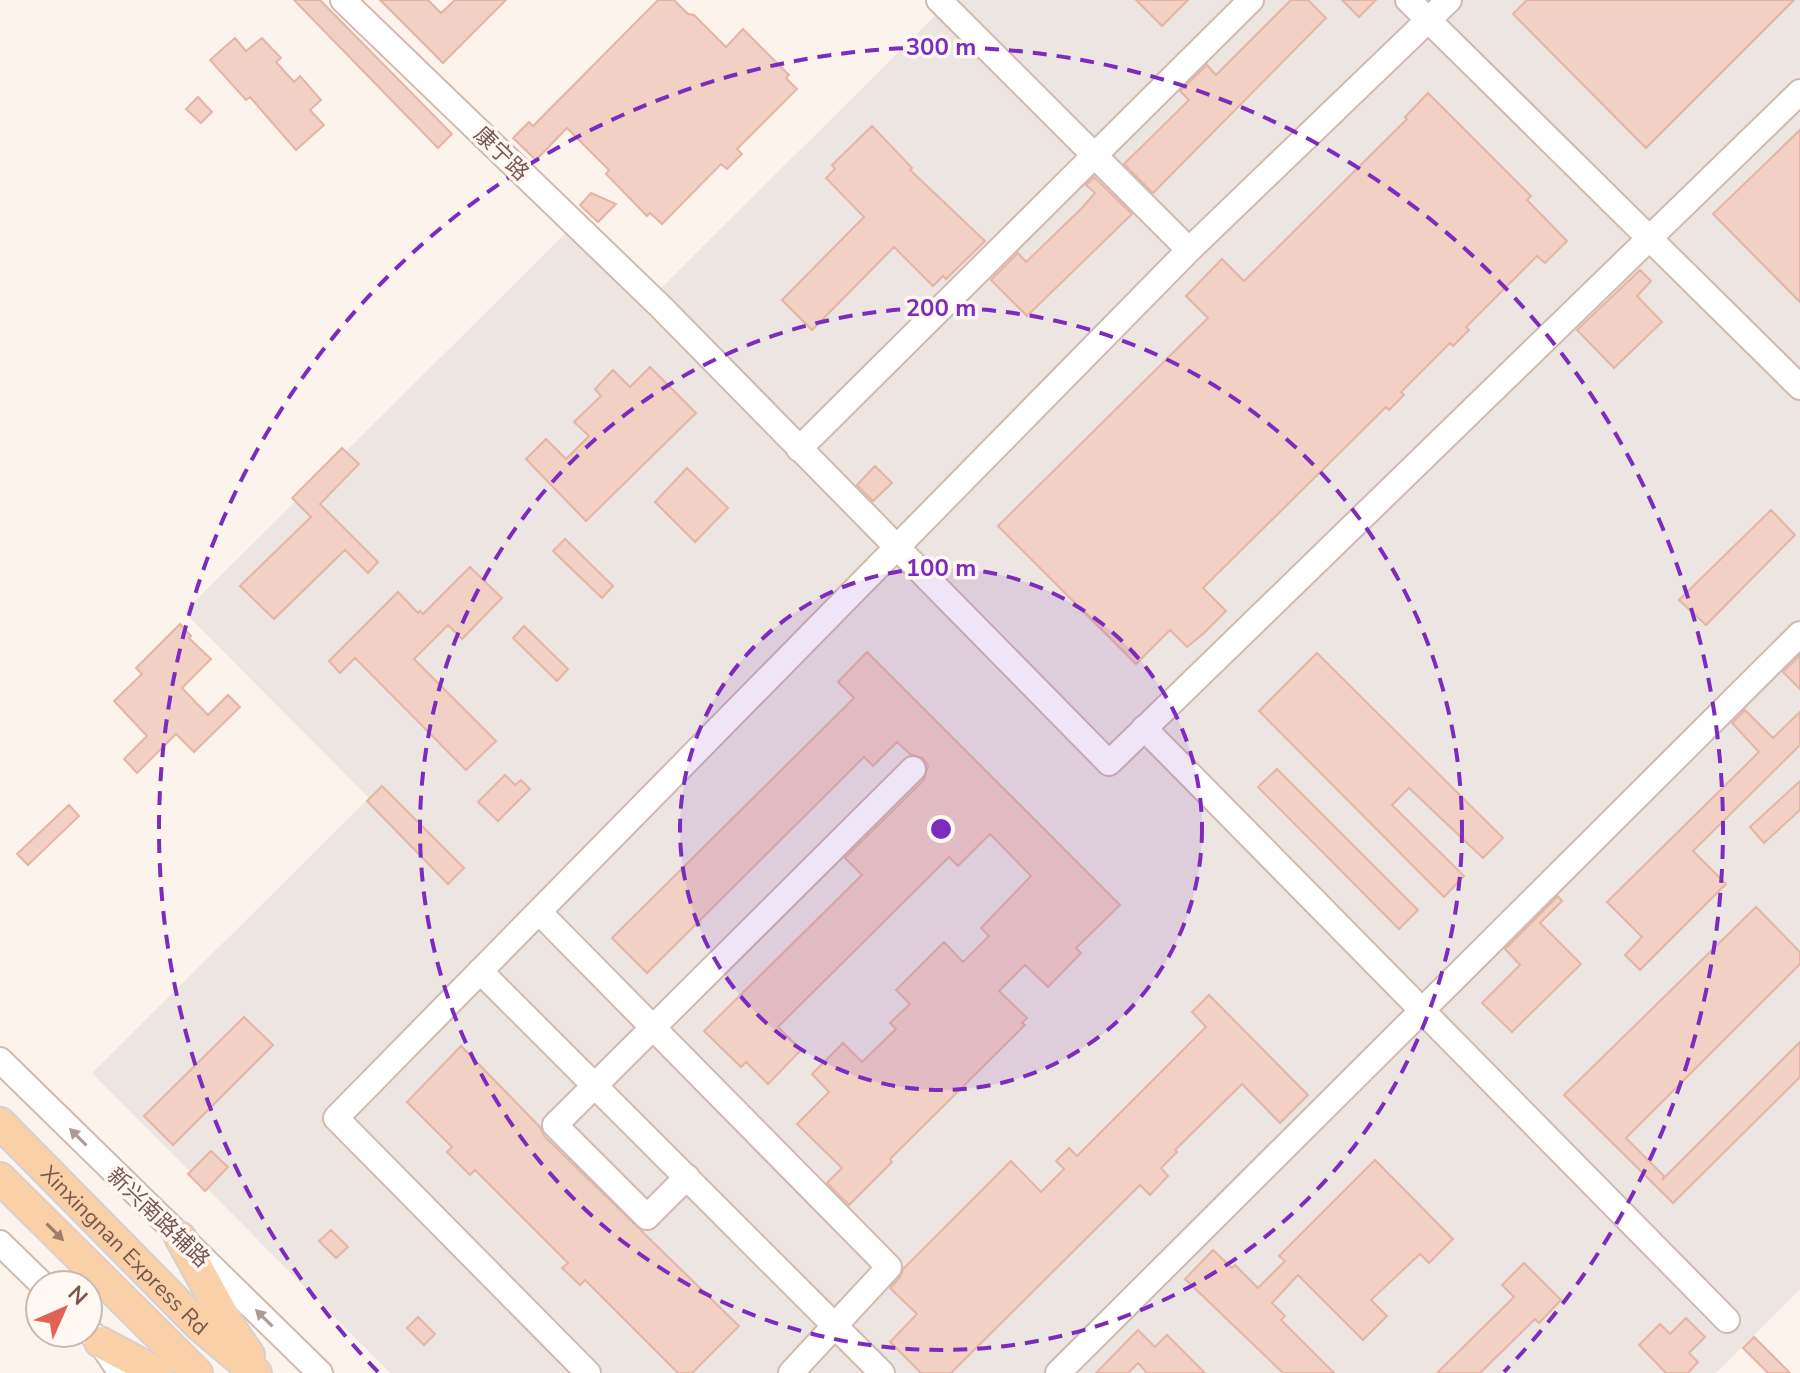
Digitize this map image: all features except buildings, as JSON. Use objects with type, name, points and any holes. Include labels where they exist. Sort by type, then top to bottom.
[{"type":"main road","name":"Xinxingnan Express Rd","points":[[0,1123],[200,1326],[258,1373]]},
{"type":"main road","name":"Xinxingnan Express Rd","points":[[0,1178],[197,1373]]},
{"type":"main road","points":[[180,1237],[258,1373]]},
{"type":"main road","points":[[104,1342],[158,1373]]},
{"type":"street","name":"康宁路","points":[[343,0],[661,307],[1109,763],[1144,728]]},
{"type":"street","points":[[939,0],[1189,250]]},
{"type":"street","points":[[799,449],[1251,0]]},
{"type":"street","points":[[1408,0],[1800,387]]},
{"type":"street","points":[[588,1373],[336,1118],[1189,250],[1449,0]]},
{"type":"street","points":[[1727,1320],[1144,728],[1800,92]]},
{"type":"street","points":[[1058,1373],[1800,634]]},
{"type":"street","points":[[687,1177],[647,1217],[555,1125],[913,769]]},
{"type":"street","points":[[539,912],[889,1267],[791,1373]]},
{"type":"street","points":[[480,971],[882,1373]]},
{"type":"street","name":"新兴南路辅路","points":[[0,1060],[320,1373]]},
{"type":"street","points":[[0,1243],[27,1269]]},
{"type":"street","points":[[103,1349],[121,1373]]},
{"type":"shaded area","points":[[951,0],[1800,0],[1800,1289],[1716,1373],[390,1373],[92,1073],[369,798],[184,612],[580,219],[655,294]]}]
